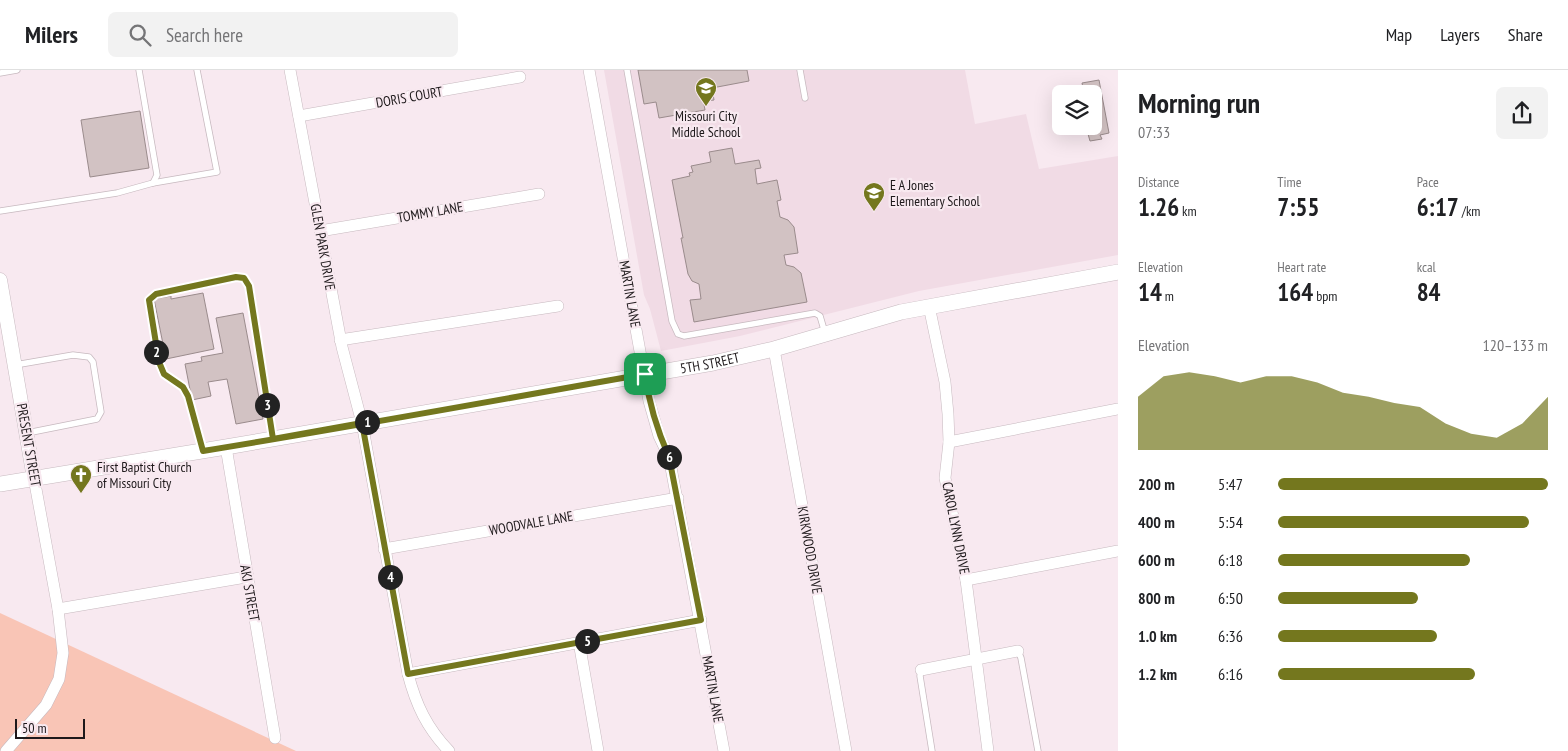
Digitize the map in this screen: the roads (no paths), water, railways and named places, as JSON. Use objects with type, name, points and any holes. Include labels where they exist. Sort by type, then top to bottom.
[{"type":"main road","name":"5TH STREET","points":[[0,484],[713,363],[774,349],[929,306],[1118,272]]},
{"type":"street","name":"GLEN PARK DRIVE","points":[[290,70],[340,340],[362,423],[384,549],[414,700],[434,735],[450,751]]},
{"type":"street","name":"MARTIN LANE","points":[[590,70],[649,401],[659,436],[669,457],[678,498],[724,751]]},
{"type":"street","name":"DORIS COURT","points":[[299,116],[520,77]]},
{"type":"street","name":"TOMMY LANE","points":[[320,231],[539,194]]},
{"type":"street","name":"PRESENT STREET","points":[[0,280],[58,610],[62,653],[59,679],[46,705],[6,751]]},
{"type":"street","points":[[340,340],[558,306]]},
{"type":"street","name":"CAROL LYNN DRIVE","points":[[929,306],[945,382],[949,442],[945,478],[966,580],[988,751]]},
{"type":"street","name":"KIRKWOOD DRIVE","points":[[774,349],[846,751]]},
{"type":"street","points":[[949,442],[1118,409]]},
{"type":"street","name":"AKJ STREET","points":[[226,447],[246,577],[276,738]]},
{"type":"street","name":"WOODVALE LANE","points":[[384,549],[678,498]]},
{"type":"street","points":[[966,580],[1118,552]]},
{"type":"street","points":[[58,610],[246,577]]},
{"type":"street","points":[[408,674],[701,620]]},
{"type":"street","points":[[579,642],[598,751]]},
{"type":"street","points":[[921,670],[1018,651]]},
{"type":"lane","points":[[0,73],[17,70]]},
{"type":"lane","points":[[139,70],[157,175],[153,183]]},
{"type":"lane","points":[[0,211],[117,193],[153,183],[217,172],[197,70]]},
{"type":"lane","points":[[627,70],[672,321],[678,334],[684,336],[815,313],[820,316],[825,334]]},
{"type":"lane","points":[[800,70],[805,98]]},
{"type":"lane","points":[[203,451],[188,396],[183,387],[164,374],[159,362],[149,300],[156,294],[236,277],[244,278],[249,286],[273,439]]},
{"type":"lane","points":[[15,365],[73,356],[89,358],[93,362],[100,412],[97,418],[27,433]]},
{"type":"lane","points":[[1018,651],[1025,676],[1038,751]]},
{"type":"lane","points":[[921,670],[920,676],[932,751]]},
{"type":"place","name":"Missouri City Middle School","points":[[706,107]]},
{"type":"place","name":"E A Jones Elementary School","points":[[874,212]]},
{"type":"place","name":"First Baptist Church of Missouri City","points":[[81,494]]}]
